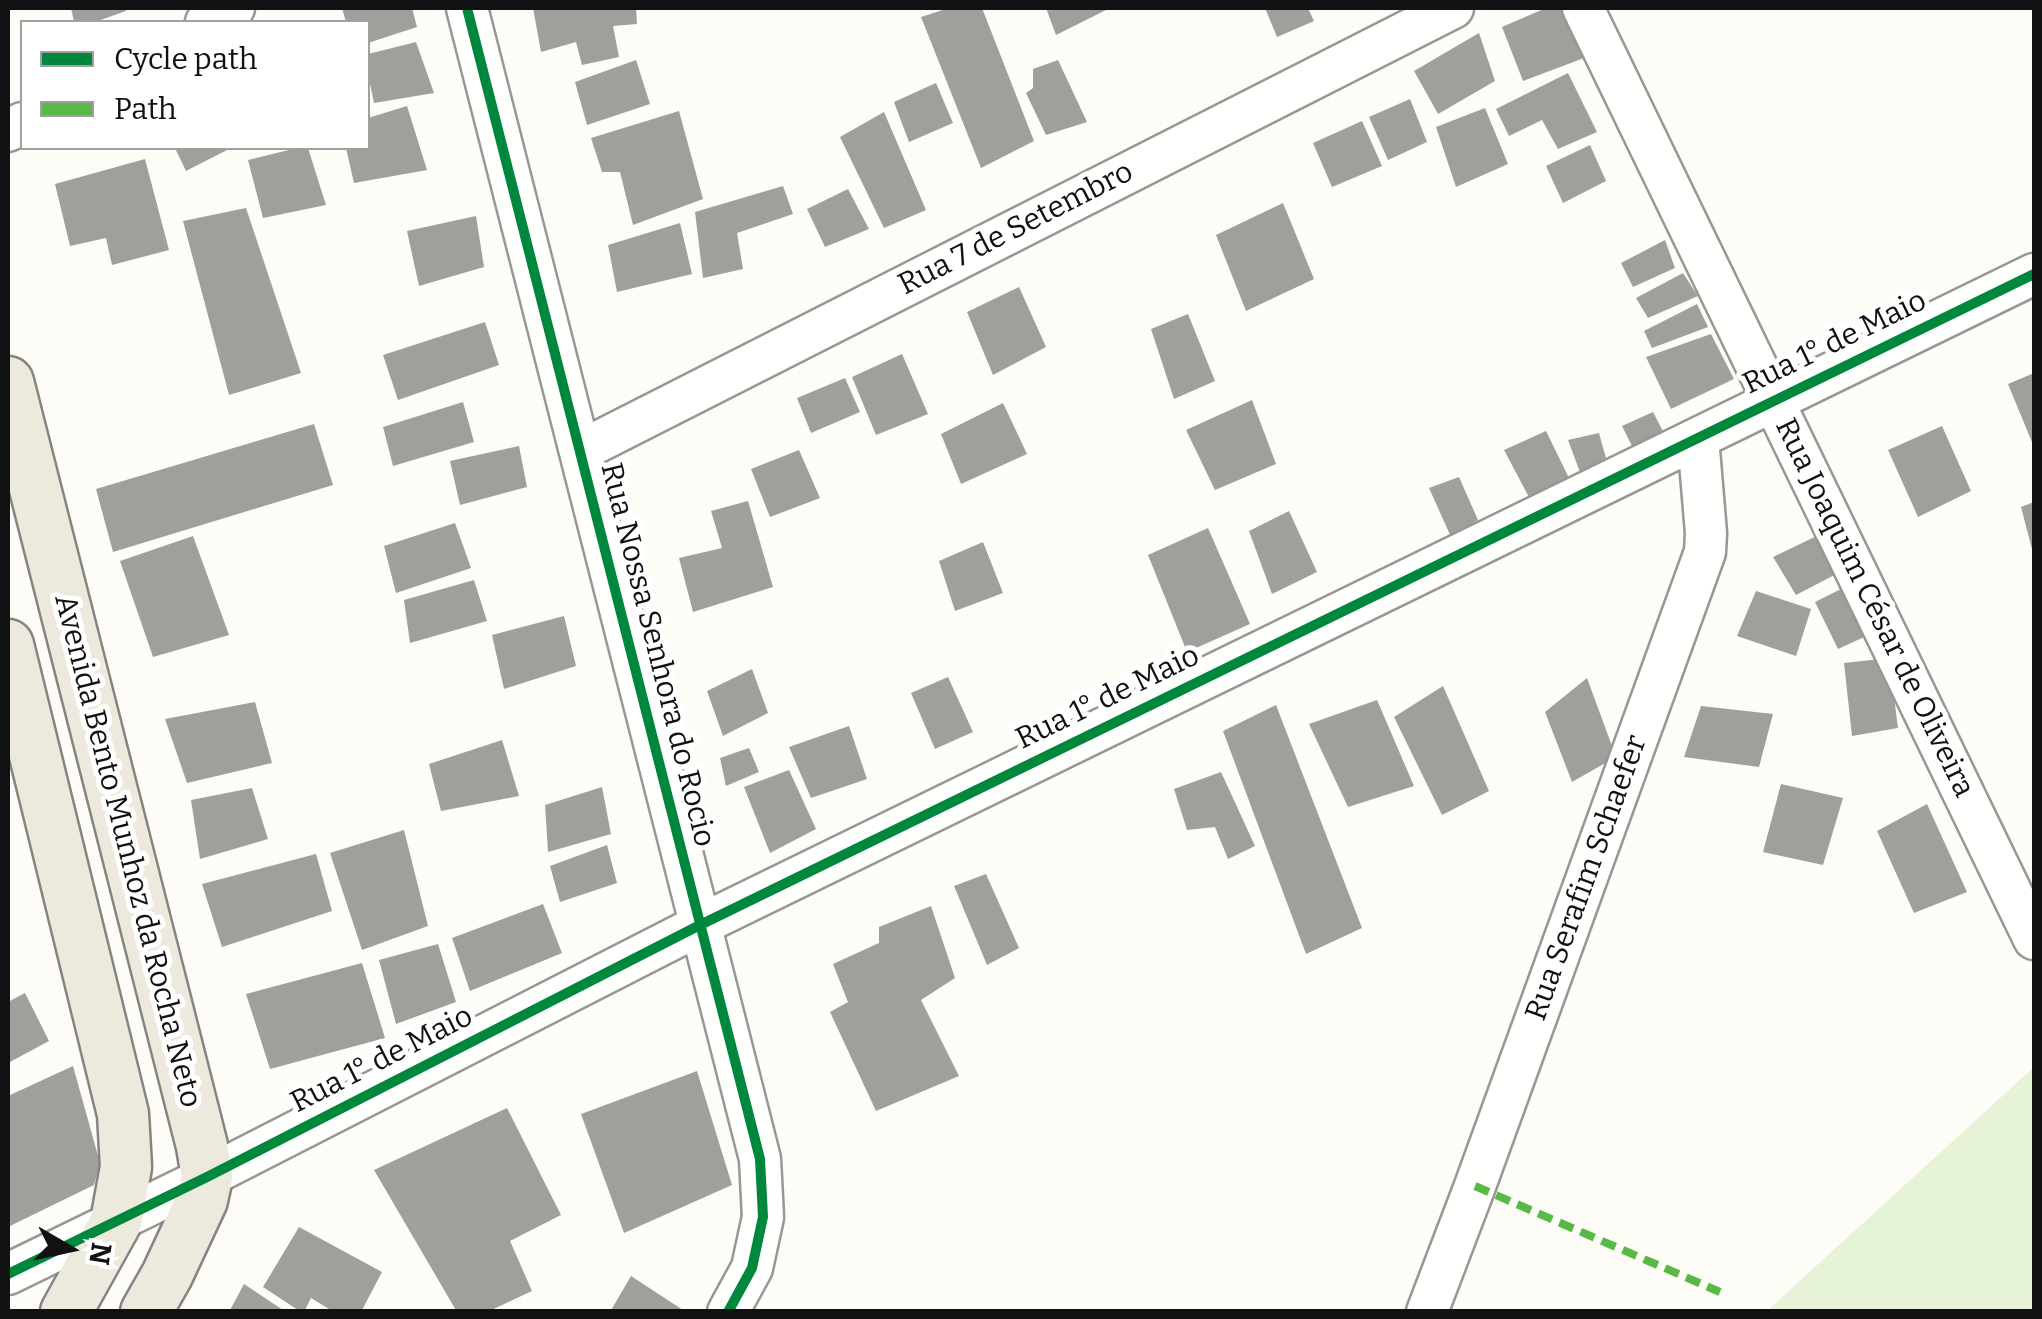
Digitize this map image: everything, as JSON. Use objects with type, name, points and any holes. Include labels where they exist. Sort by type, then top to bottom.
[{"type":"main road","name":"Avenida Bento Munhoz da Rocha Neto","points":[[8,382],[207,1177]]},
{"type":"main road","points":[[8,644],[123,1114],[126,1166],[116,1222],[66,1312]]},
{"type":"main road","points":[[146,1312],[202,1200],[207,1177]]},
{"type":"street","points":[[210,20],[234,8]]},
{"type":"street","name":"Rua Nossa Senhora do Rocio","points":[[467,8],[760,1160],[764,1218],[752,1268],[728,1312]]},
{"type":"street","name":"Rua 7 de Setembro","points":[[580,451],[1453,8]]},
{"type":"street","name":"Rua Joaquim César de Oliveira","points":[[1583,8],[2034,940]]},
{"type":"street","name":"Rua 1° de Maio","points":[[8,1274],[207,1177],[700,925],[2034,274]]},
{"type":"street","name":"Rua Serafim Schaefer","points":[[1426,1312],[1706,552],[1698,438]]},
{"type":"green space","points":[[2034,1067],[2034,1311],[1769,1311],[1770,1308]]},
{"type":"building","points":[[71,8],[126,11],[101,20],[74,20]]},
{"type":"building","points":[[342,8],[412,8],[417,27],[370,42],[370,20],[345,20]]},
{"type":"building","points":[[533,8],[636,8],[637,24],[613,26],[619,57],[582,65],[576,42],[541,52]]},
{"type":"building","points":[[949,8],[982,8],[1034,141],[981,168],[921,17]]},
{"type":"building","points":[[1046,8],[1110,8],[1056,35]]},
{"type":"building","points":[[1265,8],[1308,8],[1314,21],[1277,37]]},
{"type":"building","points":[[1546,8],[1562,8],[1584,58],[1523,81],[1502,27]]},
{"type":"building","points":[[1479,33],[1495,81],[1438,114],[1414,71]]},
{"type":"building","points":[[416,42],[434,93],[374,103],[370,54]]},
{"type":"building","points":[[636,60],[650,104],[587,125],[575,82]]},
{"type":"building","points":[[1058,60],[1087,122],[1046,135],[1026,93],[1033,88],[1033,69]]},
{"type":"building","points":[[1568,73],[1597,132],[1558,149],[1542,120],[1509,136],[1496,109]]},
{"type":"building","points":[[936,83],[953,123],[909,142],[894,102]]},
{"type":"building","points":[[1410,99],[1427,142],[1388,160],[1369,117]]},
{"type":"building","points":[[407,106],[427,170],[354,183],[346,150],[370,150],[370,117]]},
{"type":"building","points":[[1485,108],[1508,164],[1456,187],[1436,127]]},
{"type":"building","points":[[679,111],[703,199],[633,225],[620,172],[602,172],[591,138]]},
{"type":"building","points":[[884,112],[926,210],[884,228],[840,137]]},
{"type":"building","points":[[1362,121],[1382,166],[1332,187],[1313,143]]},
{"type":"building","points":[[1590,145],[1606,181],[1563,203],[1546,166]]},
{"type":"building","points":[[176,150],[227,150],[186,171]]},
{"type":"building","points":[[289,150],[309,150],[326,205],[263,218],[248,160]]},
{"type":"building","points":[[145,159],[169,250],[112,265],[106,238],[70,246],[55,184]]},
{"type":"building","points":[[783,186],[793,214],[737,233],[743,269],[703,278],[695,212]]},
{"type":"building","points":[[848,189],[869,229],[825,247],[807,209]]},
{"type":"building","points":[[1283,203],[1314,279],[1246,311],[1216,235]]},
{"type":"building","points":[[246,208],[301,373],[229,395],[183,221]]},
{"type":"building","points":[[476,216],[484,267],[419,286],[407,231]]},
{"type":"building","points":[[680,223],[692,274],[617,292],[608,245]]},
{"type":"building","points":[[1665,240],[1675,268],[1633,287],[1621,263]]},
{"type":"building","points":[[1683,273],[1698,296],[1648,318],[1636,298]]},
{"type":"building","points":[[1019,287],[1046,347],[993,375],[967,312]]},
{"type":"building","points":[[1697,304],[1708,327],[1652,348],[1644,331]]},
{"type":"building","points":[[1188,314],[1215,381],[1174,399],[1151,329]]},
{"type":"building","points":[[485,322],[499,365],[398,400],[383,355]]},
{"type":"building","points":[[1711,334],[1734,379],[1671,409],[1646,357]]},
{"type":"building","points":[[902,354],[928,414],[876,435],[852,377]]},
{"type":"building","points":[[2034,373],[2034,447],[2008,384]]},
{"type":"building","points":[[845,378],[860,412],[811,433],[797,398]]},
{"type":"building","points":[[1252,400],[1276,464],[1215,490],[1186,430]]},
{"type":"building","points":[[463,402],[474,442],[393,466],[383,427]]},
{"type":"building","points":[[1003,403],[1027,454],[961,484],[941,434]]},
{"type":"building","points":[[1653,412],[1669,443],[1638,458],[1622,426]]},
{"type":"building","points":[[314,424],[333,485],[113,552],[96,489]]},
{"type":"building","points":[[1942,426],[1971,491],[1918,517],[1888,450]]},
{"type":"building","points":[[1546,431],[1569,478],[1530,499],[1504,450]]},
{"type":"building","points":[[1599,433],[1609,469],[1584,483],[1568,440]]},
{"type":"building","points":[[519,446],[527,487],[460,505],[450,461]]},
{"type":"building","points":[[799,450],[820,498],[770,517],[751,469]]},
{"type":"building","points":[[1459,477],[1478,520],[1451,537],[1429,488]]},
{"type":"building","points":[[748,501],[773,587],[693,612],[679,558],[722,548],[711,511]]},
{"type":"building","points":[[2034,502],[2034,552],[2033,553],[2021,507]]},
{"type":"building","points":[[1289,511],[1317,572],[1272,594],[1249,531]]},
{"type":"building","points":[[455,523],[471,568],[396,593],[384,546]]},
{"type":"building","points":[[1208,528],[1250,624],[1187,652],[1148,555]]},
{"type":"building","points":[[1827,531],[1846,569],[1796,595],[1773,557]]},
{"type":"building","points":[[193,536],[229,635],[153,657],[120,561]]},
{"type":"building","points":[[983,542],[1003,593],[955,611],[939,561]]},
{"type":"building","points":[[474,580],[487,621],[410,643],[404,600]]},
{"type":"building","points":[[1853,583],[1875,632],[1838,649],[1815,602]]},
{"type":"building","points":[[1756,591],[1811,609],[1796,656],[1737,636]]},
{"type":"building","points":[[564,616],[576,666],[504,689],[492,635]]},
{"type":"building","points":[[1889,658],[1898,728],[1852,736],[1844,663]]},
{"type":"building","points":[[752,669],[768,713],[723,736],[707,691]]},
{"type":"building","points":[[948,677],[973,732],[935,749],[911,693]]},
{"type":"building","points":[[1587,678],[1616,757],[1572,782],[1545,712]]},
{"type":"building","points":[[1443,686],[1489,791],[1442,815],[1394,717]]},
{"type":"building","points":[[1377,700],[1414,786],[1348,807],[1309,724]]},
{"type":"building","points":[[255,702],[272,763],[187,783],[165,719]]},
{"type":"building","points":[[1276,705],[1362,928],[1306,954],[1223,731]]},
{"type":"building","points":[[1701,706],[1773,714],[1759,767],[1684,757]]},
{"type":"building","points":[[849,726],[867,779],[811,798],[789,747]]},
{"type":"building","points":[[502,740],[519,796],[441,811],[429,764]]},
{"type":"building","points":[[749,748],[759,772],[726,786],[720,758]]},
{"type":"building","points":[[789,770],[816,829],[770,853],[744,787]]},
{"type":"building","points":[[1221,772],[1255,846],[1228,859],[1215,827],[1187,830],[1174,789]]},
{"type":"building","points":[[1781,784],[1843,798],[1823,865],[1763,852]]},
{"type":"building","points":[[602,787],[611,834],[548,852],[545,805]]},
{"type":"building","points":[[252,788],[268,839],[200,859],[191,800]]},
{"type":"building","points":[[1927,804],[1967,892],[1914,913],[1877,831]]},
{"type":"building","points":[[404,830],[428,926],[362,950],[330,853]]},
{"type":"building","points":[[607,845],[617,883],[560,902],[550,866]]},
{"type":"building","points":[[316,854],[332,911],[222,947],[202,884]]},
{"type":"building","points":[[986,874],[1019,948],[987,965],[954,886]]},
{"type":"building","points":[[543,904],[562,953],[470,991],[452,938]]},
{"type":"building","points":[[931,906],[955,978],[921,1000],[959,1076],[876,1111],[830,1012],[848,1002],[833,964],[879,943],[879,927]]},
{"type":"building","points":[[438,944],[456,1002],[396,1024],[379,960]]},
{"type":"building","points":[[362,963],[385,1038],[270,1069],[246,994]]},
{"type":"building","points":[[25,993],[49,1041],[8,1063],[8,1002]]},
{"type":"building","points":[[73,1066],[100,1163],[94,1185],[8,1227],[8,1096]]},
{"type":"building","points":[[697,1071],[732,1185],[624,1233],[581,1114]]},
{"type":"building","points":[[507,1108],[561,1215],[510,1241],[532,1291],[487,1312],[457,1312],[374,1170]]},
{"type":"building","points":[[299,1227],[382,1272],[361,1312],[334,1312],[311,1298],[301,1312],[263,1287]]},
{"type":"building","points":[[631,1276],[686,1312],[610,1312]]},
{"type":"building","points":[[244,1284],[286,1312],[229,1312]]},
{"type":"marked path","points":[[1475,1186],[1720,1292]]},
{"type":"cycle path","points":[[467,8],[760,1159],[763,1217],[752,1268],[728,1312]]},
{"type":"cycle path","points":[[8,1274],[207,1177],[700,925],[2034,274]]}]
